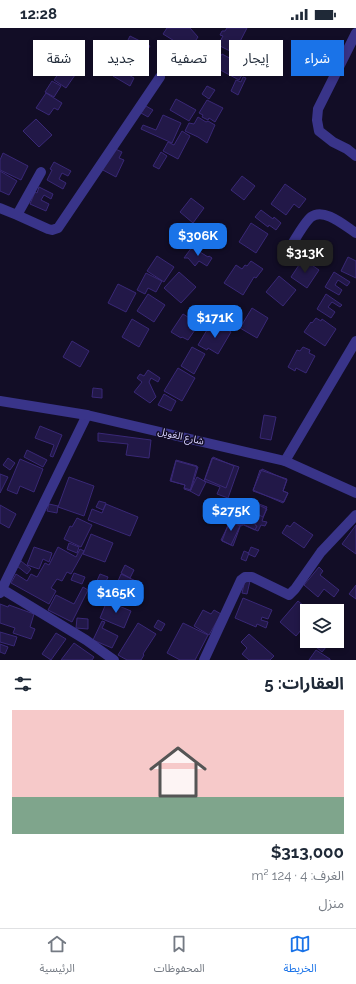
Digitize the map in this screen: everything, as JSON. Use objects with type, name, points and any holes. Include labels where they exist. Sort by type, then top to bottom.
[{"type":"street","points":[[356,33],[318,109],[317,120],[319,131],[333,142],[347,148],[356,156]]},
{"type":"street","points":[[0,208],[48,229],[52,230],[58,228],[160,77]]},
{"type":"street","points":[[18,216],[41,172]]},
{"type":"street","points":[[291,246],[310,218],[316,214],[324,214],[356,233]]},
{"type":"street","points":[[285,461],[356,341]]},
{"type":"street","name":"شارع الغويل","points":[[0,401],[87,414],[285,461],[356,493]]},
{"type":"street","points":[[87,414],[1,591],[86,640],[114,660]]},
{"type":"street","points":[[204,660],[241,580],[245,576],[252,577],[288,595],[295,589],[321,552],[356,515]]},
{"type":"building","points":[[167,28],[190,28],[198,37],[196,40],[173,40],[163,34]]},
{"type":"building","points":[[227,28],[247,28],[241,40],[229,40],[229,50],[221,46],[221,40],[223,36],[220,35],[222,31],[225,31]]},
{"type":"building","points":[[130,36],[138,40],[128,40]]},
{"type":"building","points":[[222,54],[229,58],[229,75],[221,70]]},
{"type":"building","points":[[57,76],[74,76],[66,88],[54,80]]},
{"type":"building","points":[[113,76],[130,76],[134,78],[130,86]]},
{"type":"building","points":[[232,76],[241,76],[239,80]]},
{"type":"building","points":[[243,77],[246,78],[238,95],[231,91],[236,80],[241,82]]},
{"type":"building","points":[[52,81],[61,86],[54,97],[45,92]]},
{"type":"building","points":[[207,86],[215,90],[209,99],[202,94]]},
{"type":"building","points":[[46,93],[62,103],[58,110],[54,108],[49,115],[36,108]]},
{"type":"building","points":[[176,99],[196,110],[189,121],[170,110]]},
{"type":"building","points":[[207,100],[223,108],[215,122],[209,118],[208,120],[202,117],[203,115],[199,113]]},
{"type":"building","points":[[146,106],[153,110],[148,117],[141,113]]},
{"type":"building","points":[[163,115],[181,123],[172,143],[141,129],[143,125],[156,130]]},
{"type":"building","points":[[198,117],[215,125],[207,143],[185,131],[189,123],[194,124]]},
{"type":"building","points":[[36,119],[52,135],[39,147],[23,131]]},
{"type":"building","points":[[182,131],[190,136],[178,159],[163,151],[168,142],[174,145]]},
{"type":"building","points":[[111,147],[122,152],[119,158],[124,160],[116,177],[101,169]]},
{"type":"building","points":[[161,152],[167,156],[159,169],[153,166]]},
{"type":"building","points":[[3,153],[28,166],[21,180],[0,170],[0,160]]},
{"type":"building","points":[[54,162],[71,171],[68,176],[62,173],[59,179],[66,183],[63,189],[47,180]]},
{"type":"building","points":[[0,171],[17,181],[9,195],[0,191]]},
{"type":"building","points":[[242,176],[255,186],[244,200],[231,190]]},
{"type":"building","points":[[285,184],[306,199],[299,208],[294,204],[286,215],[271,204]]},
{"type":"building","points":[[39,187],[53,194],[51,199],[44,195],[41,200],[49,204],[46,211],[30,204]]},
{"type":"building","points":[[191,198],[204,208],[193,223],[180,212]]},
{"type":"building","points":[[261,210],[273,219],[274,217],[281,223],[276,230],[269,225],[268,227],[255,217]]},
{"type":"building","points":[[251,223],[268,234],[256,253],[239,242]]},
{"type":"building","points":[[181,227],[191,234],[183,244],[177,239],[172,245],[169,243]]},
{"type":"building","points":[[192,247],[212,258],[207,266],[199,261],[195,266],[188,258],[184,258]]},
{"type":"building","points":[[157,256],[174,267],[164,282],[147,271]]},
{"type":"building","points":[[348,257],[356,261],[356,278],[341,271]]},
{"type":"building","points":[[303,259],[319,270],[307,288],[291,277]]},
{"type":"building","points":[[251,261],[263,269],[256,278],[254,277],[243,295],[224,283],[236,265],[242,269]]},
{"type":"building","points":[[179,272],[196,287],[181,303],[164,288]]},
{"type":"building","points":[[334,272],[350,282],[347,286],[338,280],[335,285],[342,290],[339,295],[325,287]]},
{"type":"building","points":[[146,273],[162,281],[156,292],[148,288],[145,294],[137,290]]},
{"type":"building","points":[[279,276],[296,290],[283,306],[266,292]]},
{"type":"building","points":[[118,284],[136,293],[126,312],[108,303]]},
{"type":"building","points":[[148,294],[165,305],[154,322],[137,311]]},
{"type":"building","points":[[326,294],[342,305],[340,307],[332,302],[328,307],[335,312],[331,318],[317,309]]},
{"type":"building","points":[[252,308],[268,318],[257,338],[240,328]]},
{"type":"building","points":[[183,314],[199,324],[188,340],[171,332]]},
{"type":"building","points":[[316,318],[321,321],[322,319],[336,329],[325,346],[304,332]]},
{"type":"building","points":[[132,319],[149,329],[139,347],[122,337]]},
{"type":"building","points":[[210,325],[219,331],[222,326],[231,332],[218,354],[208,348],[207,350],[198,345]]},
{"type":"building","points":[[72,341],[89,351],[80,367],[63,357]]},
{"type":"building","points":[[192,347],[205,354],[194,374],[181,366]]},
{"type":"building","points":[[303,347],[310,350],[309,353],[315,356],[306,373],[296,368],[295,371],[288,367],[297,350],[300,351]]},
{"type":"building","points":[[178,368],[195,378],[182,401],[164,391]]},
{"type":"building","points":[[148,370],[160,378],[158,382],[151,378],[149,382],[156,397],[150,403],[134,392],[142,382],[137,378],[140,374],[144,376]]},
{"type":"building","points":[[93,388],[102,389],[102,398],[92,397]]},
{"type":"building","points":[[164,394],[176,401],[171,411],[158,405]]},
{"type":"building","points":[[264,415],[276,417],[271,440],[260,438]]},
{"type":"building","points":[[40,426],[62,435],[53,457],[50,456],[54,445],[35,438]]},
{"type":"building","points":[[98,433],[151,440],[149,458],[126,455],[128,444],[98,441]]},
{"type":"building","points":[[27,450],[47,460],[43,467],[24,457]]},
{"type":"building","points":[[213,457],[234,466],[226,488],[205,479]]},
{"type":"building","points":[[8,458],[15,463],[10,470],[3,465]]},
{"type":"building","points":[[212,458],[239,467],[228,498],[217,494],[220,487],[204,481]]},
{"type":"building","points":[[20,459],[43,469],[34,492],[20,486],[17,494],[7,490]]},
{"type":"building","points":[[176,460],[197,466],[190,491],[184,489],[185,485],[170,481]]},
{"type":"building","points":[[176,461],[198,467],[191,490],[184,488],[185,485],[171,481]]},
{"type":"building","points":[[262,469],[287,480],[283,491],[288,493],[283,503],[253,490]]},
{"type":"building","points":[[260,470],[287,479],[283,491],[288,493],[284,502],[253,491]]},
{"type":"building","points":[[0,474],[8,477],[0,493]]},
{"type":"building","points":[[69,477],[94,486],[84,516],[58,507]]},
{"type":"building","points":[[197,477],[206,482],[199,496],[190,491]]},
{"type":"building","points":[[246,499],[267,507],[262,521],[267,522],[265,526],[261,525],[258,531],[241,524],[233,546],[222,541],[231,517],[238,520]]},
{"type":"building","points":[[248,500],[267,509],[263,517],[253,512],[251,515],[253,516],[252,518],[257,521],[255,530],[243,524],[242,526],[236,523]]},
{"type":"building","points":[[99,501],[106,503],[103,510],[96,507]]},
{"type":"building","points":[[49,504],[58,506],[57,513],[47,511]]},
{"type":"building","points":[[106,504],[138,517],[130,536],[88,520],[92,509],[102,513]]},
{"type":"building","points":[[0,505],[16,514],[9,528],[0,523]]},
{"type":"building","points":[[77,518],[92,525],[81,547],[64,539],[70,526],[72,527]]},
{"type":"building","points":[[232,518],[236,520],[234,523],[240,526],[231,545],[221,540]]},
{"type":"building","points":[[294,522],[313,535],[304,548],[282,533],[287,525],[290,527]]},
{"type":"building","points":[[356,525],[356,554],[342,544]]},
{"type":"building","points":[[91,534],[113,543],[105,562],[83,554]]},
{"type":"building","points":[[69,543],[79,547],[77,553],[67,549]]},
{"type":"building","points":[[34,547],[52,553],[49,562],[43,559],[39,569],[27,565]]},
{"type":"building","points":[[58,547],[76,557],[80,549],[84,551],[71,574],[67,572],[62,581],[57,579],[51,588],[56,591],[49,604],[11,583],[16,574],[27,581],[31,574],[37,577],[45,563],[49,565]]},
{"type":"building","points":[[251,547],[259,550],[255,557],[248,554]]},
{"type":"building","points":[[244,551],[249,553],[246,561],[241,559]]},
{"type":"building","points":[[21,561],[31,569],[27,574],[17,566]]},
{"type":"building","points":[[125,565],[134,570],[130,578],[121,573]]},
{"type":"building","points":[[319,567],[323,571],[320,575],[339,590],[334,597],[324,589],[318,597],[304,585]]},
{"type":"building","points":[[74,573],[85,577],[82,584],[71,580]]},
{"type":"building","points":[[100,574],[108,577],[100,596],[92,592]]},
{"type":"building","points":[[121,574],[138,582],[129,603],[112,595]]},
{"type":"building","points":[[245,580],[250,581],[247,594],[242,593]]},
{"type":"building","points":[[356,585],[356,599],[349,594]]},
{"type":"building","points":[[83,587],[88,590],[72,622],[48,610],[56,595],[74,604]]},
{"type":"building","points":[[243,598],[272,610],[268,619],[262,617],[261,620],[268,622],[266,628],[257,624],[256,627],[235,618]]},
{"type":"building","points":[[107,601],[131,611],[124,628],[100,618]]},
{"type":"building","points":[[298,601],[302,604],[300,604],[300,631],[296,636],[280,622]]},
{"type":"building","points":[[0,604],[8,607],[9,605],[34,614],[30,627],[35,629],[31,639],[13,633],[15,628],[0,623]]},
{"type":"building","points":[[203,610],[211,614],[214,610],[221,614],[209,635],[194,626]]},
{"type":"building","points":[[77,618],[88,619],[88,629],[76,628]]},
{"type":"building","points":[[158,620],[165,624],[161,631],[154,627]]},
{"type":"building","points":[[102,621],[105,622],[102,628],[118,636],[112,648],[93,640]]},
{"type":"building","points":[[138,623],[156,634],[143,654],[144,655],[141,660],[127,660],[118,655]]},
{"type":"building","points":[[183,623],[208,635],[195,660],[180,660],[167,653]]},
{"type":"building","points":[[0,632],[17,637],[14,646],[0,642]]},
{"type":"building","points":[[56,633],[66,639],[51,660],[42,654]]},
{"type":"building","points":[[249,634],[274,656],[270,660],[249,660],[242,654],[247,648],[241,642]]},
{"type":"building","points":[[74,643],[94,657],[92,660],[61,660]]},
{"type":"building","points":[[0,644],[8,647],[5,654],[0,652]]},
{"type":"building","points":[[317,648],[325,648],[322,652]]},
{"type":"building","points":[[316,650],[330,659],[330,660],[309,660]]}]
